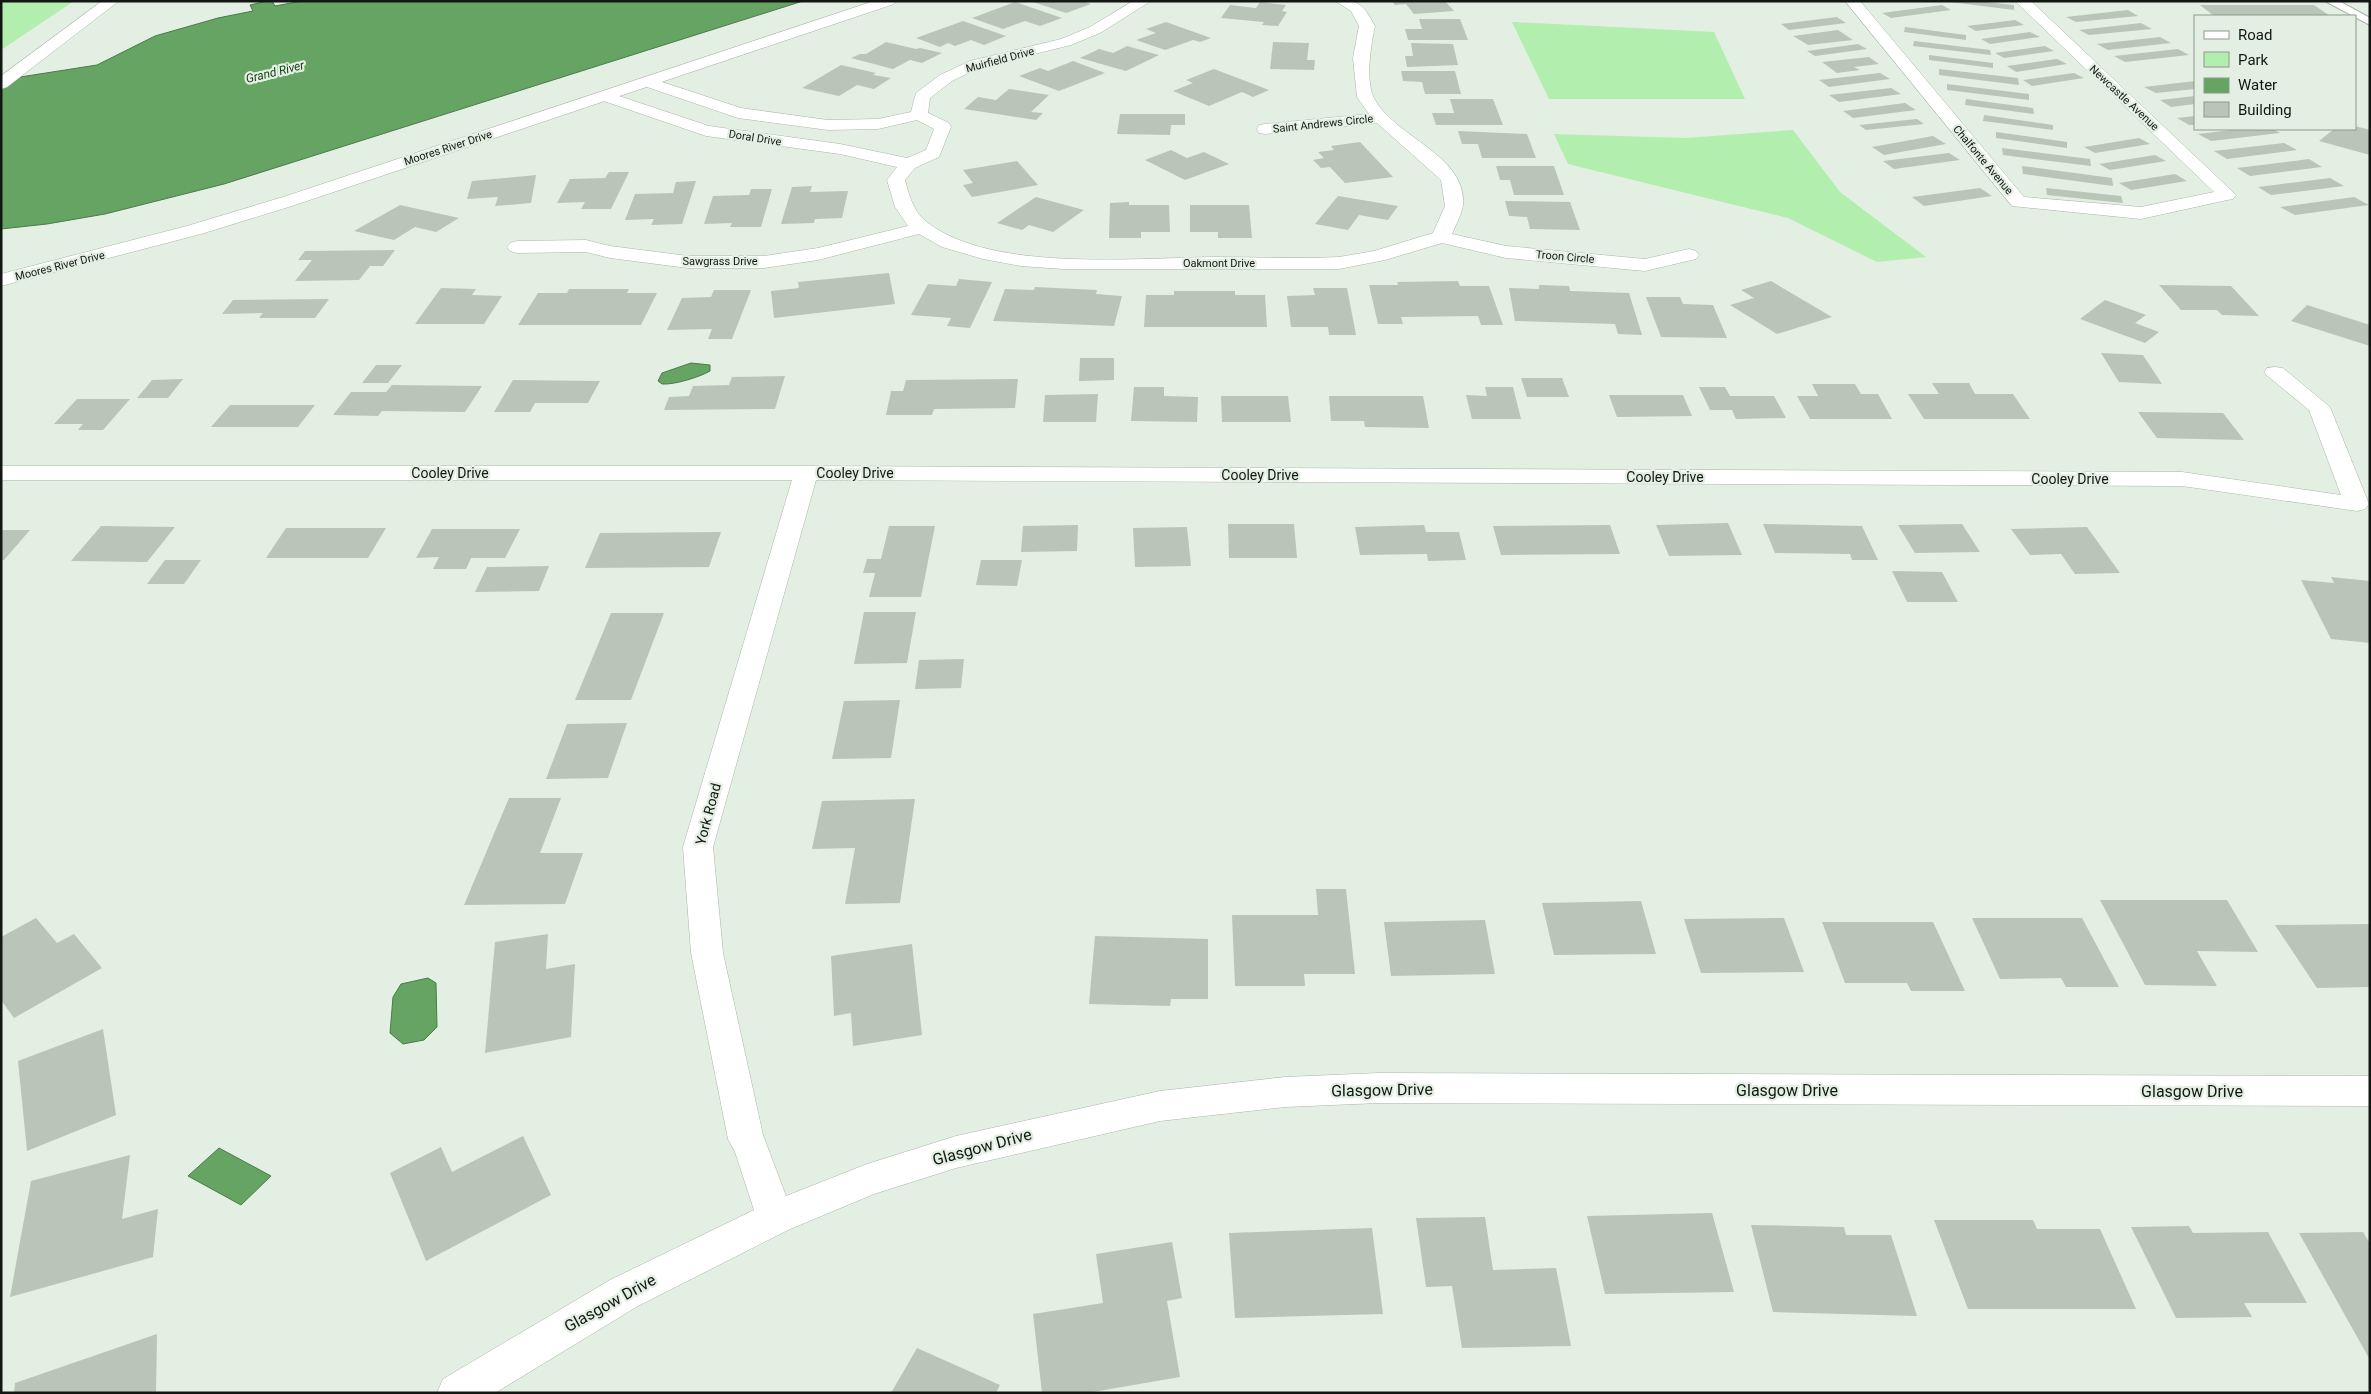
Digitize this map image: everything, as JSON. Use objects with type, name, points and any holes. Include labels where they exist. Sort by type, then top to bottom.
[{"type":"street","points":[[1,84],[112,1]]},
{"type":"street","name":"Moores River Drive","points":[[1,280],[194,230],[889,1]]},
{"type":"street","name":"Muirfield Drive","points":[[919,115],[922,96],[946,78],[976,64],[1066,42],[1095,30],[1144,1]]},
{"type":"street","points":[[1342,1],[1357,8],[1367,26],[1362,58],[1365,97],[1381,118],[1450,178],[1454,206],[1441,236]]},
{"type":"street","name":"Chalfonte Avenue","points":[[1852,1],[2018,202],[2141,214],[2227,195]]},
{"type":"street","name":"Newcastle Avenue","points":[[2022,1],[2227,195]]},
{"type":"street","name":"Doral Drive","points":[[647,82],[738,113],[828,125],[878,124],[919,115]]},
{"type":"street","name":"Doral Drive","points":[[604,96],[706,131],[840,149],[909,164]]},
{"type":"street","points":[[909,164],[933,153],[943,127],[919,115]]},
{"type":"street","name":"Saint Andrews Circle","points":[[1265,129],[1381,118]]},
{"type":"street","name":"Oakmont Drive","points":[[909,164],[896,180],[903,207],[922,228],[946,241],[978,251],[1054,264],[1340,263],[1391,253],[1441,236]]},
{"type":"street","name":"Sawgrass Drive","points":[[517,247],[586,246],[610,252],[688,262],[764,262],[818,254],[922,228]]},
{"type":"street","name":"Troon Circle","points":[[1441,236],[1506,252],[1645,265],[1689,255]]},
{"type":"street","name":"Cooley Drive","points":[[1,473],[806,473],[2182,479],[2357,504],[2319,407],[2275,373]]},
{"type":"street","name":"York Road","points":[[775,1218],[751,1147],[746,1139],[709,962],[698,847],[806,473]]},
{"type":"street","name":"Glasgow Drive","points":[[457,1393],[624,1293],[775,1218],[867,1180],[956,1152],[1160,1106],[1284,1092],[1379,1088],[2370,1091]]},
{"type":"lane","points":[[2330,1],[2370,22]]},
{"type":"green space","points":[[1,1],[74,1],[1,50]]},
{"type":"green space","points":[[1512,22],[1714,32],[1745,99],[1549,99]]},
{"type":"green space","points":[[1793,130],[1840,192],[1926,257],[1877,262],[1788,218],[1568,164],[1554,134],[1686,138]]},
{"type":"water","name":"Grand River","points":[[272,1],[275,6],[302,1],[803,1],[224,184],[105,214],[47,224],[1,229],[1,80],[97,65],[155,36],[218,18],[253,11],[250,5]]},
{"type":"water","points":[[691,363],[710,365],[710,371],[694,378],[673,383],[662,384],[658,381],[662,373]]},
{"type":"water","points":[[428,978],[436,983],[437,1027],[424,1040],[403,1044],[390,1033],[393,997],[401,984]]},
{"type":"water","points":[[219,1148],[271,1176],[241,1205],[188,1176]]},
{"type":"building","points":[[1030,1],[1083,1],[1091,4],[1066,13]]},
{"type":"building","points":[[1392,1],[1445,1],[1454,11],[1414,14],[1406,4],[1395,5]]},
{"type":"building","points":[[1942,1],[1977,1],[2014,5],[2014,10]]},
{"type":"building","points":[[1015,2],[1062,18],[1040,26],[1025,21],[1003,29],[972,18]]},
{"type":"building","points":[[1260,2],[1286,5],[1282,11],[1287,12],[1278,26],[1262,25],[1264,22],[1221,18],[1230,5],[1256,8]]},
{"type":"building","points":[[1942,5],[1951,10],[1891,18],[1882,13]]},
{"type":"building","points":[[2200,5],[2314,5],[2329,15],[2213,15]]},
{"type":"building","points":[[2128,10],[2138,16],[2076,22],[2066,17]]},
{"type":"building","points":[[1837,17],[1846,23],[1789,30],[1781,24]]},
{"type":"building","points":[[1419,19],[1460,19],[1468,40],[1408,40],[1405,29],[1422,29]]},
{"type":"building","points":[[2015,20],[2024,25],[1976,31],[1967,26]]},
{"type":"building","points":[[963,21],[1006,36],[984,45],[971,40],[955,46],[948,43],[940,47],[916,38]]},
{"type":"building","points":[[1166,22],[1211,38],[1200,42],[1193,40],[1165,50],[1136,40],[1156,33],[1146,29]]},
{"type":"building","points":[[2141,23],[2152,29],[2089,35],[2079,30]]},
{"type":"building","points":[[1905,27],[1966,35],[1966,40],[1904,32]]},
{"type":"building","points":[[1838,30],[1853,40],[1808,45],[1793,36]]},
{"type":"building","points":[[2030,32],[2040,37],[1990,44],[1981,39]]},
{"type":"building","points":[[2160,37],[2171,43],[2108,50],[2097,44]]},
{"type":"building","points":[[1914,41],[1990,50],[1991,55],[1913,46]]},
{"type":"building","points":[[886,42],[942,53],[922,63],[910,60],[893,69],[851,58],[860,54],[866,54]]},
{"type":"building","points":[[1273,42],[1309,43],[1307,60],[1315,60],[1314,70],[1270,69]]},
{"type":"building","points":[[1411,43],[1453,44],[1458,65],[1407,67],[1405,56],[1413,56]]},
{"type":"building","points":[[1858,44],[1867,49],[1815,56],[1807,51]]},
{"type":"building","points":[[1127,46],[1159,55],[1126,71],[1080,58],[1099,49],[1113,53]]},
{"type":"building","points":[[2045,46],[2054,51],[2004,58],[1995,53]]},
{"type":"building","points":[[2178,49],[2189,55],[2125,62],[2114,56]]},
{"type":"building","points":[[1929,55],[1993,63],[1993,68],[1929,60]]},
{"type":"building","points":[[1869,57],[1879,64],[1854,67],[1860,70],[1837,73],[1822,62]]},
{"type":"building","points":[[2057,59],[2067,64],[2016,72],[2007,66]]},
{"type":"building","points":[[1073,61],[1105,73],[1059,91],[1019,76],[1040,68],[1048,71]]},
{"type":"building","points":[[841,65],[876,73],[873,75],[891,78],[874,89],[857,85],[839,96],[802,88]]},
{"type":"building","points":[[1214,69],[1269,90],[1253,97],[1242,92],[1209,106],[1173,91],[1193,83],[1186,80]]},
{"type":"building","points":[[1939,69],[2018,78],[2019,85],[1939,75]]},
{"type":"building","points":[[1401,71],[1455,71],[1461,94],[1425,94],[1422,82],[1403,81]]},
{"type":"building","points":[[1880,73],[1890,79],[1829,87],[1819,80]]},
{"type":"building","points":[[2074,73],[2084,78],[2032,86],[2023,80]]},
{"type":"building","points":[[2194,81],[2194,89],[2156,93],[2144,87]]},
{"type":"building","points":[[1947,84],[2029,94],[2029,100],[1947,90]]},
{"type":"building","points":[[1891,88],[1901,94],[1839,102],[1829,95]]},
{"type":"building","points":[[1009,89],[1049,95],[1031,112],[1043,113],[1036,120],[964,109],[978,97],[996,100]]},
{"type":"building","points":[[2194,96],[2194,104],[2171,107],[2160,100]]},
{"type":"building","points":[[1450,99],[1493,99],[1503,125],[1436,125],[1432,113],[1454,113]]},
{"type":"building","points":[[1966,99],[2033,108],[2034,114],[1965,105]]},
{"type":"building","points":[[1905,103],[1916,110],[1853,118],[1843,111]]},
{"type":"building","points":[[1120,114],[1185,114],[1185,125],[1171,125],[1170,135],[1117,134]]},
{"type":"building","points":[[1984,115],[2053,125],[2053,130],[1983,121]]},
{"type":"building","points":[[2194,116],[2194,125],[2189,125],[2177,118]]},
{"type":"building","points":[[1917,119],[1924,124],[1866,130],[1859,125]]},
{"type":"building","points":[[2356,126],[2370,130],[2370,155],[2319,141],[2333,130],[2356,130]]},
{"type":"building","points":[[2232,130],[2275,130],[2280,133],[2211,141],[2198,134]]},
{"type":"building","points":[[1458,131],[1527,134],[1536,158],[1482,158],[1478,144],[1462,144]]},
{"type":"building","points":[[1996,132],[2067,142],[2067,148],[1996,138]]},
{"type":"building","points":[[1933,136],[1946,144],[1884,155],[1872,147]]},
{"type":"building","points":[[2139,138],[2150,144],[2095,153],[2084,147]]},
{"type":"building","points":[[1360,142],[1393,177],[1345,183],[1330,167],[1321,168],[1313,160],[1324,158],[1318,152],[1334,150],[1331,146]]},
{"type":"building","points":[[2284,143],[2297,150],[2227,159],[2214,151]]},
{"type":"building","points":[[2002,148],[2090,159],[2091,166],[2003,155]]},
{"type":"building","points":[[1171,150],[1187,158],[1204,152],[1229,164],[1185,180],[1145,160]]},
{"type":"building","points":[[1949,153],[1960,160],[1894,169],[1883,161]]},
{"type":"building","points":[[2155,155],[2166,161],[2110,170],[2099,164]]},
{"type":"building","points":[[2309,159],[2322,167],[2250,176],[2237,168]]},
{"type":"building","points":[[1017,161],[1038,185],[972,197],[963,185],[973,183],[963,170]]},
{"type":"building","points":[[1496,166],[1554,166],[1564,195],[1514,195],[1510,180],[1500,180]]},
{"type":"building","points":[[2022,166],[2112,178],[2113,186],[2023,174]]},
{"type":"building","points":[[609,172],[629,172],[611,209],[581,209],[585,202],[557,203],[570,179],[605,178]]},
{"type":"building","points":[[2175,174],[2187,181],[2131,190],[2119,183]]},
{"type":"building","points":[[536,175],[531,203],[495,206],[498,197],[467,199],[472,181]]},
{"type":"building","points":[[2330,178],[2344,186],[2271,195],[2258,187]]},
{"type":"building","points":[[696,181],[682,224],[651,225],[654,219],[625,220],[635,194],[673,193],[676,182]]},
{"type":"building","points":[[812,186],[810,192],[848,191],[842,218],[815,219],[814,223],[781,224],[792,187]]},
{"type":"building","points":[[1980,188],[1992,196],[1924,206],[1912,197]]},
{"type":"building","points":[[2046,188],[2121,196],[2123,203],[2047,195]]},
{"type":"building","points":[[751,189],[772,189],[761,227],[730,227],[732,223],[704,224],[713,196],[749,195]]},
{"type":"building","points":[[1338,196],[1398,206],[1388,220],[1359,215],[1348,230],[1315,224]]},
{"type":"building","points":[[1036,197],[1084,210],[1053,232],[1029,225],[1022,230],[997,223]]},
{"type":"building","points":[[2354,197],[2369,205],[2295,215],[2280,207]]},
{"type":"building","points":[[1505,201],[1570,202],[1580,230],[1530,229],[1527,217],[1509,216]]},
{"type":"building","points":[[1129,202],[1129,205],[1169,205],[1170,232],[1141,232],[1141,238],[1109,238],[1110,203]]},
{"type":"building","points":[[400,205],[459,218],[436,232],[415,227],[394,240],[354,231]]},
{"type":"building","points":[[1190,205],[1249,205],[1252,238],[1218,238],[1218,232],[1190,232]]},
{"type":"building","points":[[395,250],[383,266],[370,266],[359,280],[295,281],[312,260],[298,260],[305,251]]},
{"type":"building","points":[[889,273],[895,304],[774,318],[771,291],[799,288],[798,282]]},
{"type":"building","points":[[959,279],[992,282],[970,328],[947,326],[951,318],[911,315],[928,284],[956,286]]},
{"type":"building","points":[[1458,281],[1460,286],[1489,286],[1503,325],[1481,325],[1478,316],[1401,317],[1403,324],[1378,324],[1369,285],[1398,285],[1397,282]]},
{"type":"building","points":[[1771,281],[1832,317],[1777,334],[1730,305],[1754,298],[1741,290]]},
{"type":"building","points":[[1539,285],[1569,286],[1570,291],[1629,293],[1642,335],[1618,334],[1615,324],[1515,321],[1509,288],[1539,289]]},
{"type":"building","points":[[2159,285],[2231,286],[2259,316],[2222,315],[2217,310],[2181,310]]},
{"type":"building","points":[[1035,287],[1097,290],[1096,294],[1122,296],[1114,326],[993,321],[1005,289],[1034,290]]},
{"type":"building","points":[[441,288],[476,289],[472,295],[502,296],[484,324],[415,324]]},
{"type":"building","points":[[1313,288],[1347,288],[1356,335],[1329,335],[1328,327],[1291,327],[1287,296],[1315,295]]},
{"type":"building","points":[[569,289],[629,289],[627,293],[657,293],[641,325],[518,325],[538,293],[567,293]]},
{"type":"building","points":[[714,290],[751,290],[732,339],[708,339],[712,329],[667,330],[682,298],[711,297]]},
{"type":"building","points":[[1174,291],[1235,291],[1235,295],[1265,295],[1267,327],[1144,327],[1146,295],[1174,295]]},
{"type":"building","points":[[1646,297],[1680,297],[1683,304],[1713,305],[1727,338],[1661,337]]},
{"type":"building","points":[[329,299],[315,318],[259,318],[263,313],[222,314],[233,300]]},
{"type":"building","points":[[2105,300],[2146,315],[2135,323],[2159,332],[2145,343],[2080,319]]},
{"type":"building","points":[[2307,305],[2370,325],[2370,346],[2291,321]]},
{"type":"building","points":[[2101,353],[2143,355],[2162,384],[2119,382]]},
{"type":"building","points":[[1080,358],[1114,358],[1114,380],[1079,381]]},
{"type":"building","points":[[376,365],[402,365],[388,383],[362,383]]},
{"type":"building","points":[[785,376],[775,409],[664,410],[669,397],[689,396],[693,386],[729,385],[732,377]]},
{"type":"building","points":[[1521,378],[1562,378],[1569,397],[1527,397]]},
{"type":"building","points":[[183,379],[168,398],[137,398],[152,380]]},
{"type":"building","points":[[1018,379],[1015,408],[934,409],[932,415],[886,415],[891,391],[903,391],[906,380]]},
{"type":"building","points":[[513,380],[600,381],[588,403],[535,403],[530,412],[494,412]]},
{"type":"building","points":[[1932,383],[1969,383],[1975,394],[2013,394],[2030,419],[1924,419],[1908,394],[1939,394]]},
{"type":"building","points":[[1812,384],[1855,384],[1861,394],[1878,394],[1892,419],[1810,419],[1797,396],[1818,396]]},
{"type":"building","points":[[392,385],[482,386],[465,412],[382,411],[378,416],[333,415],[351,392],[386,392]]},
{"type":"building","points":[[1134,387],[1164,387],[1164,396],[1198,397],[1197,422],[1131,421]]},
{"type":"building","points":[[1485,387],[1513,387],[1521,419],[1472,419],[1466,395],[1487,396]]},
{"type":"building","points":[[1699,387],[1725,387],[1730,396],[1774,396],[1786,418],[1736,419],[1732,410],[1710,410]]},
{"type":"building","points":[[1098,394],[1096,422],[1043,422],[1045,395]]},
{"type":"building","points":[[1609,395],[1683,395],[1692,416],[1617,417]]},
{"type":"building","points":[[1221,396],[1288,396],[1291,422],[1222,422]]},
{"type":"building","points":[[1329,396],[1423,396],[1429,428],[1365,427],[1364,421],[1331,421]]},
{"type":"building","points":[[77,399],[130,399],[103,430],[78,430],[83,424],[54,424]]},
{"type":"building","points":[[230,405],[315,405],[298,427],[211,427]]},
{"type":"building","points":[[2138,412],[2223,413],[2244,440],[2157,438]]},
{"type":"building","points":[[1728,523],[1742,555],[1669,556],[1656,525]]},
{"type":"building","points":[[1228,524],[1294,524],[1297,558],[1229,558]]},
{"type":"building","points":[[1763,524],[1862,526],[1878,560],[1852,560],[1850,554],[1775,553]]},
{"type":"building","points":[[1962,524],[1980,552],[1915,553],[1898,525]]},
{"type":"building","points":[[1078,525],[1077,551],[1021,552],[1023,526]]},
{"type":"building","points":[[1424,525],[1426,532],[1459,532],[1466,560],[1428,561],[1427,554],[1360,555],[1355,527]]},
{"type":"building","points":[[1610,525],[1620,554],[1501,555],[1493,526]]},
{"type":"building","points":[[101,526],[175,527],[147,562],[71,561]]},
{"type":"building","points":[[889,526],[935,526],[921,597],[869,597],[875,573],[863,573],[867,559],[881,559]]},
{"type":"building","points":[[1187,527],[1191,566],[1135,567],[1133,528]]},
{"type":"building","points":[[2087,527],[2120,573],[2075,574],[2061,554],[2030,555],[2011,529]]},
{"type":"building","points":[[286,528],[386,528],[368,558],[266,558]]},
{"type":"building","points":[[432,529],[520,529],[505,558],[471,558],[466,569],[433,569],[439,557],[416,558]]},
{"type":"building","points":[[1,530],[30,530],[4,560],[1,560]]},
{"type":"building","points":[[721,532],[709,567],[585,568],[600,533]]},
{"type":"building","points":[[165,560],[201,560],[184,584],[147,584]]},
{"type":"building","points":[[981,560],[1022,560],[1017,586],[976,585]]},
{"type":"building","points":[[549,566],[539,591],[475,592],[487,567]]},
{"type":"building","points":[[1892,571],[1942,572],[1958,602],[1907,602]]},
{"type":"building","points":[[2331,577],[2370,581],[2370,643],[2331,639],[2301,580],[2334,583]]},
{"type":"building","points":[[864,612],[916,612],[907,663],[854,664]]},
{"type":"building","points":[[611,613],[664,613],[631,700],[575,700]]},
{"type":"building","points":[[964,659],[961,688],[915,689],[919,660]]},
{"type":"building","points":[[900,700],[891,758],[832,759],[844,701]]},
{"type":"building","points":[[627,723],[608,778],[546,779],[567,724]]},
{"type":"building","points":[[509,798],[561,798],[540,853],[583,853],[565,904],[464,905]]},
{"type":"building","points":[[915,799],[900,903],[845,904],[855,848],[812,849],[822,801]]},
{"type":"building","points":[[1316,889],[1346,889],[1355,974],[1304,974],[1305,986],[1235,986],[1232,915],[1318,915]]},
{"type":"building","points":[[2100,900],[2227,900],[2258,952],[2197,951],[2217,986],[2145,985]]},
{"type":"building","points":[[1641,901],[1656,954],[1554,955],[1542,903]]},
{"type":"building","points":[[36,918],[57,943],[74,934],[102,968],[14,1018],[1,1000],[1,937]]},
{"type":"building","points":[[1784,918],[1804,972],[1701,973],[1684,919]]},
{"type":"building","points":[[1972,918],[2082,918],[2119,987],[2066,987],[2061,978],[2000,979]]},
{"type":"building","points":[[1485,920],[1495,974],[1391,976],[1384,922]]},
{"type":"building","points":[[1822,922],[1933,922],[1965,991],[1911,991],[1907,983],[1845,983]]},
{"type":"building","points":[[2370,924],[2370,987],[2317,988],[2275,925]]},
{"type":"building","points":[[548,934],[546,969],[575,964],[571,1037],[485,1053],[495,942]]},
{"type":"building","points":[[1095,936],[1208,939],[1208,999],[1171,999],[1170,1006],[1089,1004]]},
{"type":"building","points":[[912,944],[922,1035],[853,1046],[851,1013],[834,1016],[831,956]]},
{"type":"building","points":[[103,1029],[116,1115],[27,1151],[18,1061]]},
{"type":"building","points":[[523,1136],[551,1195],[426,1261],[390,1173],[441,1147],[452,1172]]},
{"type":"building","points":[[130,1155],[122,1219],[158,1209],[153,1257],[10,1297],[31,1181]]},
{"type":"building","points":[[1712,1213],[1734,1292],[1605,1294],[1587,1216]]},
{"type":"building","points":[[1485,1217],[1493,1270],[1556,1268],[1571,1346],[1462,1348],[1452,1286],[1426,1287],[1416,1218]]},
{"type":"building","points":[[1934,1220],[2033,1220],[2037,1229],[2100,1229],[2136,1309],[1968,1309]]},
{"type":"building","points":[[1751,1225],[1844,1227],[1846,1235],[1891,1235],[1917,1316],[1773,1312]]},
{"type":"building","points":[[2189,1226],[2193,1233],[2268,1232],[2307,1303],[2244,1303],[2252,1317],[2176,1318],[2131,1227]]},
{"type":"building","points":[[1372,1228],[1383,1314],[1235,1318],[1229,1233]]},
{"type":"building","points":[[2363,1232],[2370,1244],[2370,1360],[2299,1233]]},
{"type":"building","points":[[1172,1242],[1182,1298],[1167,1301],[1180,1377],[1087,1393],[1042,1393],[1033,1314],[1103,1303],[1096,1254]]},
{"type":"building","points":[[157,1334],[156,1393],[14,1393],[15,1383]]},
{"type":"building","points":[[917,1348],[1000,1385],[996,1393],[891,1393]]}]
